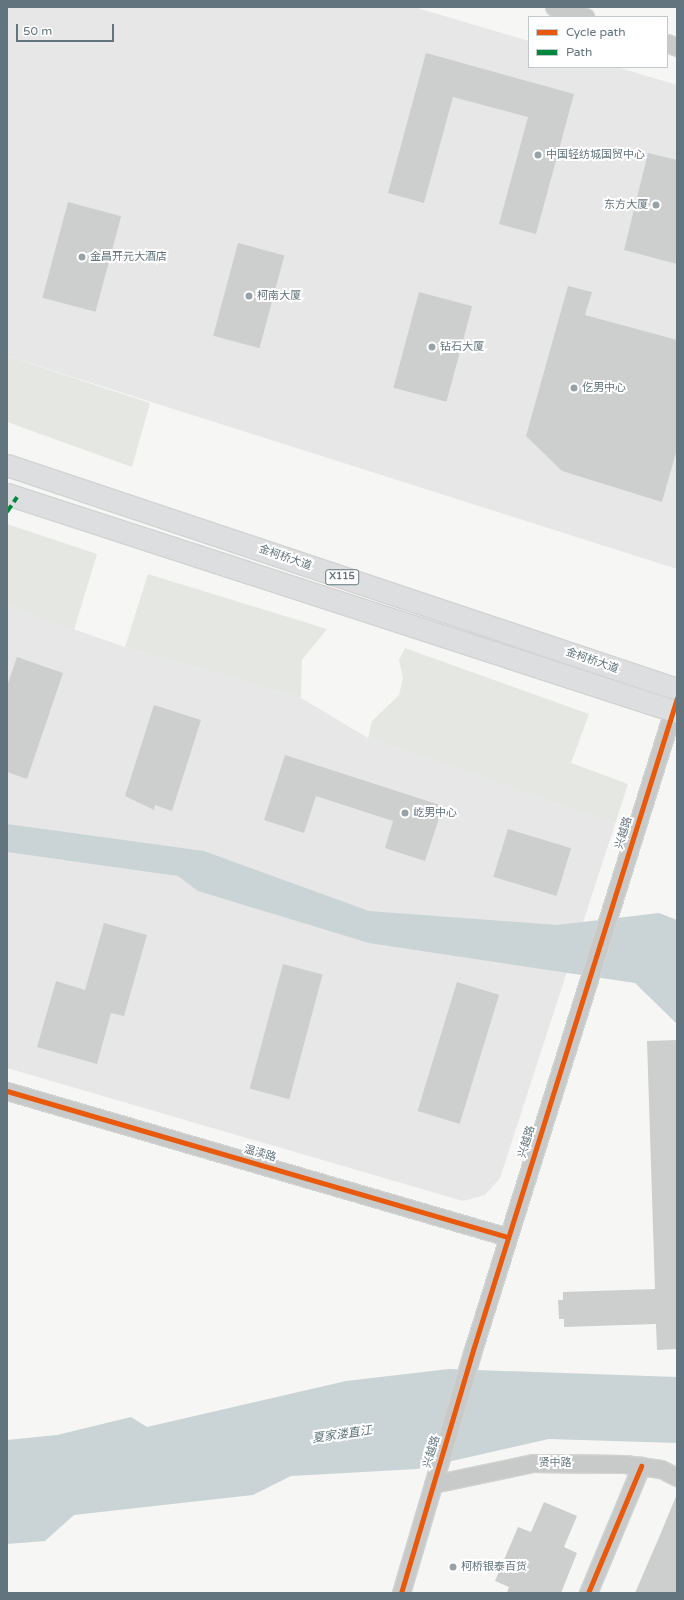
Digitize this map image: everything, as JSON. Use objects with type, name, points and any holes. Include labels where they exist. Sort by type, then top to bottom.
[{"type":"main road","name":"金柯桥大道","points":[[7,465],[677,689]]},
{"type":"main road","name":"金柯桥大道","points":[[7,494],[676,707]]},
{"type":"street","points":[[554,7],[582,16]]},
{"type":"street","name":"兴越路","points":[[401,1593],[434,1479],[508,1237],[612,902],[676,707]]},
{"type":"street","name":"温渎路","points":[[7,1091],[508,1237]]},
{"type":"street","name":"贤中路","points":[[434,1479],[533,1463],[641,1466],[677,1477]]},
{"type":"street","points":[[588,1593],[641,1466]]},
{"type":"shaded area","points":[[7,7],[414,7],[528,41],[528,68],[620,68],[677,85],[677,569],[7,356]]},
{"type":"shaded area","points":[[7,356],[150,403],[132,467],[7,422]]},
{"type":"shaded area","points":[[7,524],[97,554],[74,630],[7,606]]},
{"type":"shaded area","points":[[148,574],[327,629],[302,660],[301,698],[125,647]]},
{"type":"shaded area","points":[[7,606],[125,647],[301,698],[368,738],[615,824],[500,1178],[485,1195],[463,1201],[7,1068]]},
{"type":"shaded area","points":[[405,648],[589,714],[571,763],[628,784],[615,824],[368,738],[372,721],[399,695],[403,678],[399,660]]},
{"type":"water","points":[[7,824],[204,851],[369,911],[557,925],[659,913],[677,920],[677,1024],[635,983],[369,943],[198,891],[178,876],[7,852]]},
{"type":"water","name":"夏家溇直江","points":[[449,1369],[677,1377],[677,1443],[549,1439],[417,1469],[291,1476],[253,1495],[74,1515],[45,1541],[7,1544],[7,1440],[57,1435],[131,1417],[147,1427],[346,1381]]},
{"type":"building","name":"中国轻纺城国贸中心","points":[[426,53],[574,94],[536,234],[499,224],[528,117],[453,97],[424,203],[388,193]]},
{"type":"building","name":"东方大厦","points":[[648,153],[677,160],[677,264],[624,250]]},
{"type":"building","name":"金昌开元大酒店","points":[[68,202],[121,216],[96,312],[42,298]]},
{"type":"building","name":"柯南大厦","points":[[238,243],[284,255],[260,348],[213,336]]},
{"type":"building","name":"仡男中心","points":[[568,286],[592,292],[585,315],[677,340],[677,449],[662,502],[562,471],[526,436]]},
{"type":"building","name":"钻石大厦","points":[[419,292],[472,306],[447,402],[393,388]]},
{"type":"building","points":[[17,657],[63,673],[27,779],[7,772],[7,686]]},
{"type":"building","points":[[154,705],[201,720],[172,811],[155,805],[154,810],[125,796]]},
{"type":"building","name":"屹男中心","points":[[285,755],[443,806],[425,861],[385,848],[393,821],[316,796],[304,833],[264,820]]},
{"type":"building","points":[[508,829],[571,848],[556,896],[493,877]]},
{"type":"building","points":[[104,923],[147,935],[124,1016],[111,1013],[97,1064],[37,1047],[56,981],[85,990]]},
{"type":"building","points":[[283,964],[323,975],[289,1099],[250,1089]]},
{"type":"building","points":[[457,982],[499,995],[460,1124],[418,1111]]},
{"type":"building","points":[[677,1040],[677,1349],[657,1350],[656,1324],[564,1327],[564,1319],[559,1319],[558,1300],[563,1300],[563,1292],[655,1289],[647,1041]]},
{"type":"building","points":[[677,1494],[677,1593],[635,1593],[660,1535]]},
{"type":"building","points":[[544,1502],[577,1516],[564,1547],[577,1553],[561,1593],[507,1593],[509,1587],[495,1581],[518,1527],[531,1532]]},
{"type":"marked path","points":[[7,512],[17,497]]},
{"type":"cycle path","points":[[401,1593],[473,1350],[677,698]]},
{"type":"cycle path","points":[[7,1091],[508,1237]]},
{"type":"cycle path","points":[[588,1593],[641,1466]]},
{"type":"place","name":"中国轻纺城国贸中心","points":[[538,155]]},
{"type":"place","name":"东方大厦","points":[[656,205]]},
{"type":"place","name":"金昌开元大酒店","points":[[82,257]]},
{"type":"place","name":"柯南大厦","points":[[249,296]]},
{"type":"place","name":"钻石大厦","points":[[432,347]]},
{"type":"place","name":"仡男中心","points":[[574,388]]},
{"type":"place","name":"屹男中心","points":[[405,813]]},
{"type":"place","name":"柯桥银泰百货","points":[[453,1567]]}]
